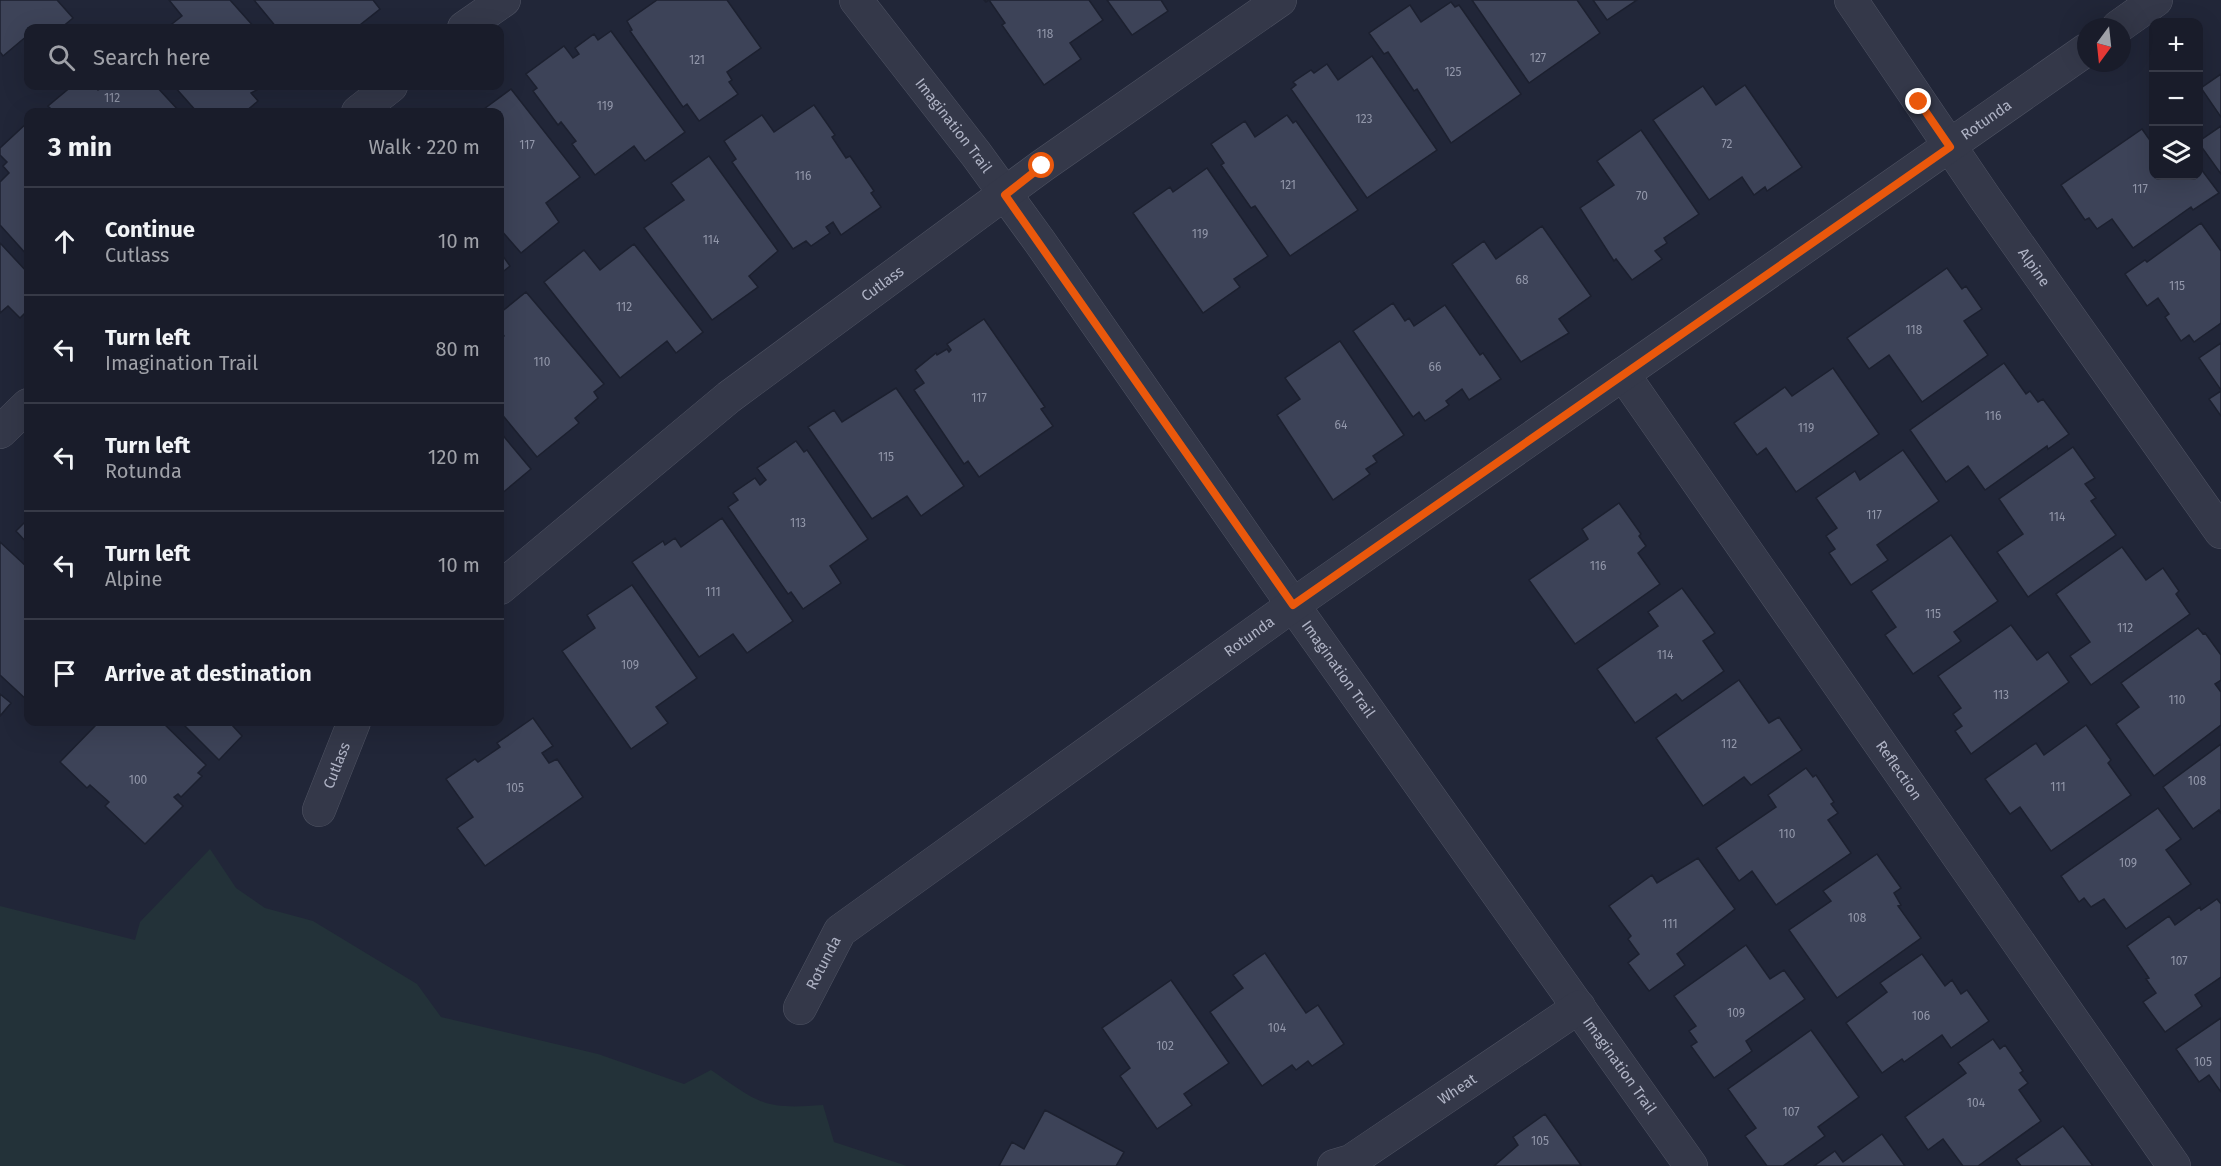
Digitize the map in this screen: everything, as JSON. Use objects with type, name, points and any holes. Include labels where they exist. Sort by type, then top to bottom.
[{"type":"street","points":[[470,24],[504,0]]},
{"type":"street","name":"Imagination Trail","points":[[856,0],[1005,195],[1691,1166]]},
{"type":"street","name":"Cutlass","points":[[504,585],[729,397],[1052,159],[1280,0]]},
{"type":"street","name":"Alpine","points":[[1851,0],[1950,147],[2221,532]]},
{"type":"street","points":[[2131,18],[2156,0]]},
{"type":"street","name":"Rotunda","points":[[800,1008],[840,931],[1293,605],[2077,56]]},
{"type":"street","points":[[363,108],[386,90]]},
{"type":"street","name":"Reflection","points":[[1623,374],[2174,1166]]},
{"type":"street","points":[[0,432],[24,409]]},
{"type":"street","name":"Cutlass","points":[[319,810],[352,726]]},
{"type":"street","name":"Wheat","points":[[1334,1166],[1351,1161],[1579,1007]]},
{"type":"shaded area","points":[[210,849],[236,888],[265,908],[313,921],[417,984],[441,1017],[598,1054],[684,1084],[711,1070],[752,1097],[774,1105],[823,1105],[834,1142],[907,1166],[0,1166],[0,906],[135,940],[140,922]]},
{"type":"building","points":[[0,0],[57,0],[73,18],[66,24],[24,24],[24,38],[3,56],[0,52]]},
{"type":"building","points":[[169,0],[230,0],[251,24],[172,24],[182,16]]},
{"type":"building","points":[[254,0],[373,0],[380,9],[361,24],[274,24]]},
{"type":"building","points":[[657,0],[727,0],[761,48],[727,72],[732,80],[729,82],[738,94],[699,121],[687,104],[683,107],[630,31],[632,30],[627,21]]},
{"type":"building","points":[[989,0],[1089,0],[1103,20],[1070,43],[1081,59],[1044,85],[1002,25],[1005,23]]},
{"type":"building","points":[[1107,0],[1161,0],[1168,11],[1132,35]]},
{"type":"building","points":[[1472,0],[1577,0],[1600,33],[1529,83]]},
{"type":"building","points":[[1593,0],[1637,0],[1607,20]]},
{"type":"building","points":[[1451,2],[1455,7],[1459,5],[1521,94],[1451,143],[1417,89],[1414,91],[1388,52],[1384,54],[1369,33],[1410,5],[1421,22]]},
{"type":"building","points":[[611,31],[685,132],[645,161],[634,146],[595,175],[572,144],[576,141],[561,122],[558,125],[533,91],[537,88],[526,74],[564,46],[573,58],[579,54],[575,48],[594,34],[598,40]]},
{"type":"building","points":[[1372,56],[1437,150],[1367,198],[1291,89],[1296,85],[1293,82],[1311,70],[1314,73],[1327,64],[1338,80]]},
{"type":"building","points":[[2221,74],[2221,117],[2203,91],[2203,87]]},
{"type":"building","points":[[1745,85],[1802,167],[1767,191],[1765,187],[1754,195],[1742,177],[1709,200],[1653,120],[1703,86],[1716,105]]},
{"type":"building","points":[[511,89],[580,177],[546,203],[559,222],[521,253],[504,234],[504,108],[485,108]]},
{"type":"building","points":[[67,90],[160,90],[176,108],[50,108],[48,106]]},
{"type":"building","points":[[178,90],[257,90],[251,93],[258,101],[250,108],[193,108]]},
{"type":"building","points":[[814,105],[835,135],[832,137],[846,158],[850,156],[874,191],[871,193],[881,207],[841,235],[833,222],[826,227],[830,233],[811,246],[806,241],[793,249],[732,162],[736,159],[724,141],[762,115],[774,132]]},
{"type":"building","points":[[1287,115],[1293,123],[1296,121],[1358,210],[1290,256],[1255,206],[1251,208],[1221,165],[1224,163],[1211,144],[1245,121],[1255,137]]},
{"type":"building","points":[[24,126],[24,252],[0,225],[0,182],[9,173],[3,166],[7,162],[0,155],[0,148]]},
{"type":"building","points":[[2221,126],[2221,174],[2203,149],[2203,139]]},
{"type":"building","points":[[2142,129],[2149,139],[2149,180],[2203,180],[2203,172],[2219,193],[2193,210],[2191,207],[2133,248],[2112,219],[2097,229],[2089,218],[2085,220],[2061,185]]},
{"type":"building","points":[[1641,130],[1699,214],[1664,238],[1667,243],[1655,251],[1662,259],[1632,280],[1616,259],[1614,261],[1580,208],[1614,185],[1597,161]]},
{"type":"building","points":[[709,156],[778,251],[749,276],[758,287],[712,320],[644,228],[684,200],[671,183]]},
{"type":"building","points":[[1207,168],[1268,256],[1234,279],[1240,287],[1203,313],[1133,213],[1170,187],[1173,192]]},
{"type":"building","points":[[2201,223],[2221,251],[2221,323],[2194,342],[2189,335],[2181,341],[2165,317],[2169,314],[2158,298],[2147,306],[2125,274],[2145,260],[2147,262]]},
{"type":"building","points":[[1542,226],[1591,296],[1559,319],[1569,333],[1521,362],[1452,264],[1484,241],[1496,259]]},
{"type":"building","points":[[0,243],[24,269],[24,314],[20,318],[8,306],[0,313]]},
{"type":"building","points":[[634,244],[703,332],[676,353],[667,341],[620,378],[544,282],[584,250],[600,270]]},
{"type":"building","points":[[504,258],[510,266],[504,271]]},
{"type":"building","points":[[1947,268],[1962,289],[1966,286],[1982,309],[1964,321],[1988,355],[1922,402],[1889,355],[1869,369],[1847,338]]},
{"type":"building","points":[[526,292],[604,384],[594,392],[598,398],[575,418],[579,423],[537,457],[504,417],[504,310]]},
{"type":"building","points":[[1393,303],[1405,321],[1409,318],[1414,326],[1445,305],[1480,355],[1483,353],[1501,379],[1469,400],[1462,389],[1446,401],[1449,405],[1425,421],[1419,412],[1413,417],[1353,331]]},
{"type":"building","points":[[984,319],[1045,407],[1041,409],[1053,426],[979,477],[968,461],[964,464],[914,390],[924,383],[915,370],[936,353],[937,355],[947,349],[949,352],[951,350],[947,344]]},
{"type":"building","points":[[1340,341],[1404,435],[1373,456],[1377,462],[1366,469],[1370,474],[1333,500],[1277,415],[1300,399],[1285,378]]},
{"type":"building","points":[[2221,343],[2221,390],[2199,358]]},
{"type":"building","points":[[2004,363],[2026,394],[2030,391],[2038,402],[2043,399],[2069,434],[2048,449],[2047,446],[1985,490],[1968,466],[1946,482],[1910,430]]},
{"type":"building","points":[[1833,368],[1879,434],[1796,492],[1766,448],[1757,455],[1734,423],[1785,387],[1792,396]]},
{"type":"building","points":[[896,388],[964,486],[921,516],[907,496],[872,519],[808,427],[834,410],[842,422]]},
{"type":"building","points":[[2221,391],[2221,416],[2209,399]]},
{"type":"building","points":[[504,437],[531,469],[504,492]]},
{"type":"building","points":[[796,441],[804,452],[807,450],[868,539],[830,566],[841,583],[803,609],[791,592],[788,594],[728,507],[738,500],[733,493],[755,478],[760,485],[766,480],[757,468]]},
{"type":"building","points":[[2073,447],[2095,478],[2085,484],[2096,498],[2091,501],[2116,535],[2028,597],[1997,552],[2023,534],[1999,499]]},
{"type":"building","points":[[1903,450],[1939,501],[1877,545],[1888,560],[1851,585],[1829,553],[1835,549],[1826,536],[1837,528],[1816,498],[1855,471],[1860,480]]},
{"type":"building","points":[[1619,503],[1641,534],[1639,536],[1646,546],[1638,553],[1660,584],[1575,644],[1529,580],[1588,539],[1582,529]]},
{"type":"building","points":[[722,518],[793,621],[747,653],[733,634],[699,657],[632,562],[663,541],[665,545],[675,538],[681,547]]},
{"type":"building","points":[[24,523],[24,540],[16,531]]},
{"type":"building","points":[[1951,535],[1998,601],[1954,632],[1961,641],[1913,674],[1885,635],[1896,627],[1871,591]]},
{"type":"building","points":[[0,542],[24,564],[24,697],[0,675]]},
{"type":"building","points":[[2122,547],[2146,580],[2163,568],[2179,591],[2176,594],[2190,614],[2091,685],[2070,656],[2090,642],[2056,594]]},
{"type":"building","points":[[632,585],[697,678],[656,707],[668,723],[631,749],[562,651],[595,628],[587,615]]},
{"type":"building","points":[[1682,588],[1715,633],[1703,641],[1724,671],[1682,701],[1676,694],[1635,723],[1597,669],[1658,626],[1648,612]]},
{"type":"building","points":[[2011,625],[2037,660],[2048,652],[2069,682],[1971,754],[1955,731],[1962,726],[1953,714],[1961,708],[1938,676]]},
{"type":"building","points":[[2198,628],[2203,634],[2205,633],[2221,655],[2221,680],[2215,684],[2221,692],[2221,725],[2154,776],[2116,724],[2139,707],[2121,683]]},
{"type":"building","points":[[1739,680],[1769,723],[1779,717],[1802,750],[1751,785],[1744,777],[1703,806],[1656,738]]},
{"type":"building","points":[[0,694],[11,703],[0,716]]},
{"type":"building","points":[[533,718],[553,746],[542,753],[549,763],[557,759],[583,797],[485,866],[457,828],[473,817],[446,779],[475,759],[478,762],[500,747],[497,743]]},
{"type":"building","points":[[2086,725],[2111,760],[2108,763],[2131,795],[2051,851],[2020,807],[2010,814],[1985,779],[2036,743],[2044,755]]},
{"type":"building","points":[[95,726],[166,726],[206,765],[198,773],[202,776],[181,797],[178,794],[174,797],[183,806],[145,844],[105,806],[109,802],[90,785],[87,788],[60,762]]},
{"type":"building","points":[[185,726],[233,726],[242,736],[219,760]]},
{"type":"building","points":[[2221,744],[2221,814],[2219,810],[2193,829],[2163,787]]},
{"type":"building","points":[[1806,768],[1813,777],[1816,775],[1834,802],[1831,804],[1838,813],[1828,820],[1851,853],[1776,905],[1752,871],[1739,881],[1716,848],[1776,807],[1768,795]]},
{"type":"building","points":[[2158,808],[2181,839],[2166,850],[2191,884],[2126,929],[2104,899],[2091,907],[2084,898],[2079,902],[2061,876]]},
{"type":"building","points":[[1877,854],[1901,888],[1894,893],[1901,905],[1898,906],[1921,938],[1837,998],[1789,930],[1831,901],[1823,891]]},
{"type":"building","points":[[1698,858],[1735,909],[1677,954],[1685,965],[1649,991],[1628,963],[1639,954],[1628,939],[1631,936],[1609,906],[1652,875],[1657,883]]},
{"type":"building","points":[[2217,899],[2221,904],[2221,977],[2195,995],[2202,1006],[2165,1032],[2143,1002],[2156,993],[2146,979],[2149,978],[2127,946],[2169,916],[2175,925],[2200,907],[2201,910]]},
{"type":"building","points":[[1746,945],[1770,979],[1784,970],[1805,999],[1746,1041],[1752,1051],[1714,1078],[1691,1046],[1697,1042],[1689,1031],[1696,1026],[1674,996]]},
{"type":"building","points":[[1265,953],[1306,1013],[1318,1005],[1344,1044],[1312,1066],[1308,1061],[1296,1070],[1292,1065],[1262,1086],[1210,1012],[1243,988],[1233,975]]},
{"type":"building","points":[[1922,954],[1945,986],[1952,980],[1961,994],[1967,990],[1989,1021],[1951,1048],[1942,1035],[1904,1062],[1902,1059],[1882,1073],[1846,1023],[1887,992],[1880,983]]},
{"type":"building","points":[[1171,980],[1229,1063],[1184,1094],[1192,1105],[1157,1129],[1120,1076],[1130,1068],[1102,1028]]},
{"type":"building","points":[[2221,1018],[2221,1092],[2209,1075],[2199,1082],[2176,1049]]},
{"type":"building","points":[[1811,1030],[1859,1097],[1818,1127],[1825,1136],[1783,1166],[1767,1166],[1745,1136],[1756,1128],[1728,1089]]},
{"type":"building","points":[[1993,1039],[2000,1049],[2005,1045],[2023,1071],[2020,1073],[2028,1083],[2019,1090],[2041,1121],[1978,1166],[1963,1166],[1943,1139],[1928,1150],[1905,1117],[1966,1073],[1958,1063]]},
{"type":"building","points":[[1045,1110],[1124,1152],[1116,1166],[999,1166],[1012,1142],[1024,1149]]},
{"type":"building","points":[[1545,1114],[1581,1165],[1494,1166],[1518,1145],[1513,1137]]},
{"type":"building","points":[[2063,1126],[2093,1166],[2021,1166],[2016,1159]]},
{"type":"building","points":[[1882,1134],[1905,1166],[1814,1166],[1835,1151],[1843,1162]]},
{"type":"route","points":[[1042,166],[1005,195],[1293,605],[1950,147],[1919,102]]}]
